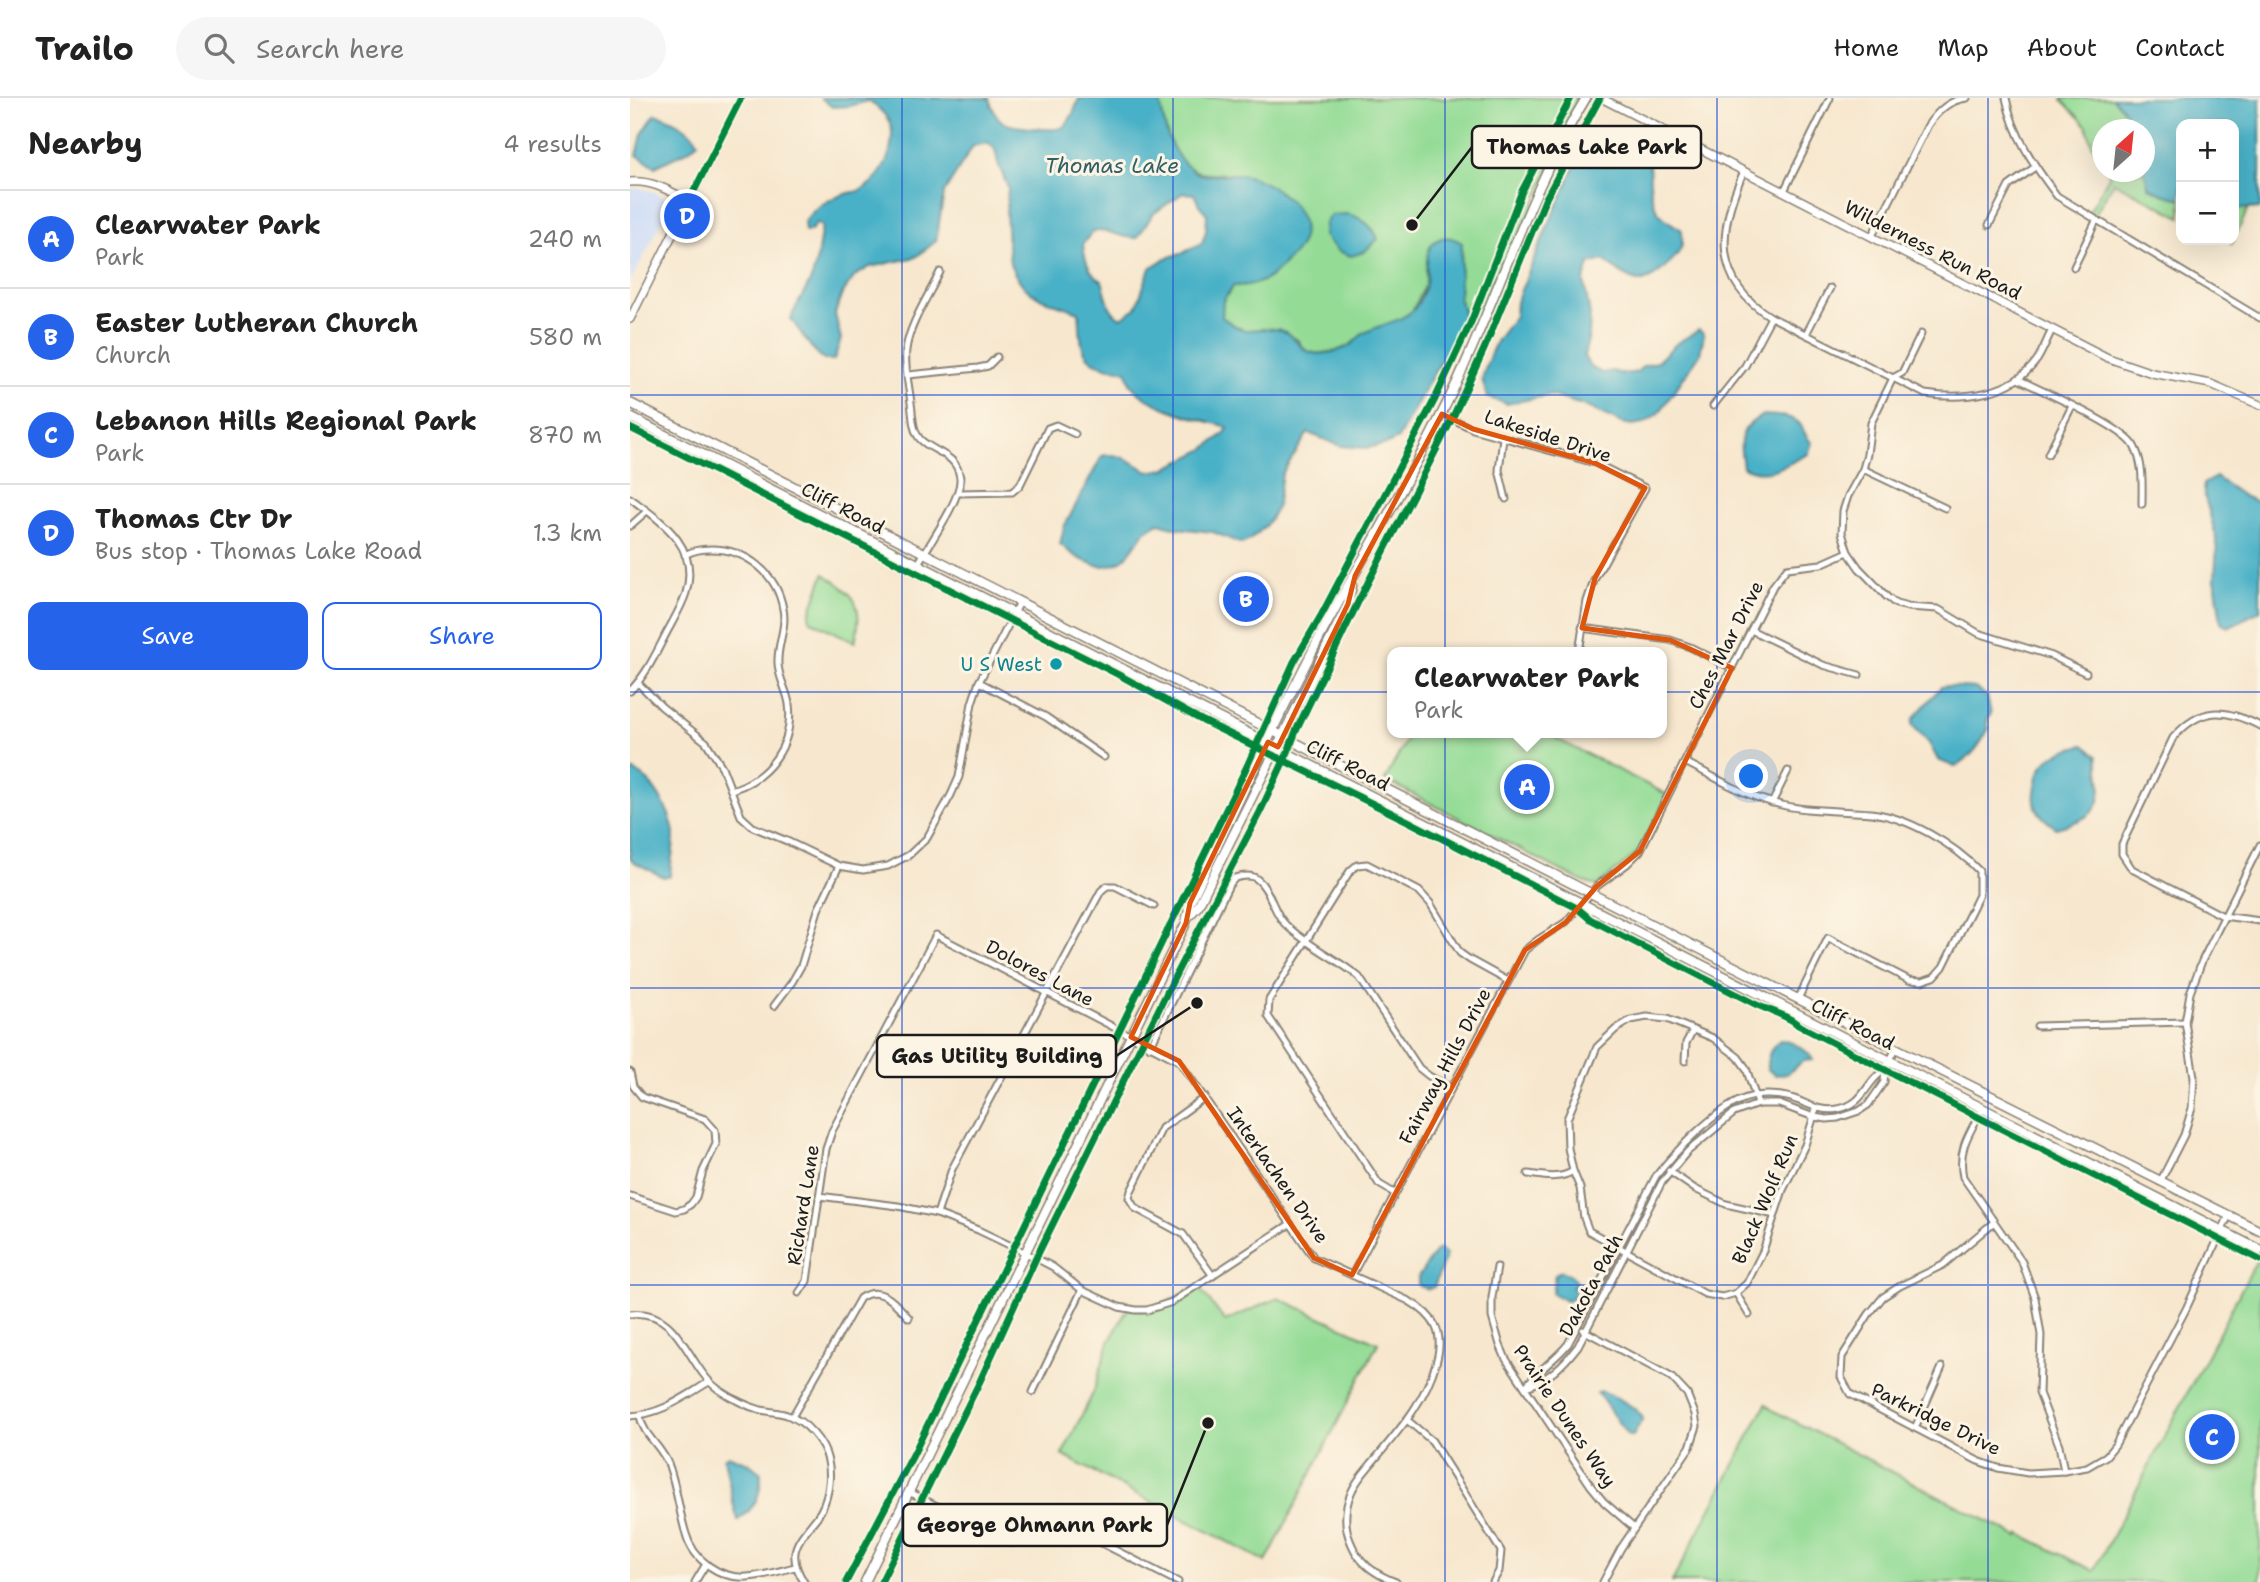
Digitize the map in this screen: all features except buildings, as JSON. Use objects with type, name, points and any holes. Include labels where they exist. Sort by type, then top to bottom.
[{"type":"main road","points":[[865,1582],[1131,1037],[1187,918],[1190,903],[1273,731],[1340,599],[1442,414],[1484,321],[1536,192],[1570,123],[1586,98]]},
{"type":"main road","name":"Cliff Road","points":[[630,403],[1798,999],[2260,1231]]},
{"type":"main road","name":"Cliff Road","points":[[630,417],[1582,903],[1887,1065],[1983,1108],[2260,1250]]},
{"type":"main road","points":[[1187,918],[1198,906],[1278,747],[1348,604],[1355,576]]},
{"type":"street","points":[[630,319],[741,98]]},
{"type":"street","name":"Wilderness Run Road","points":[[1601,98],[2122,365],[2211,384],[2260,405]]},
{"type":"street","points":[[1784,191],[1830,98]]},
{"type":"street","points":[[1872,236],[1936,113],[1946,105],[1967,98]]},
{"type":"street","points":[[2006,98],[2009,115],[2035,167],[2057,196],[2260,318]]},
{"type":"street","points":[[1989,225],[2010,186],[2035,167]]},
{"type":"street","points":[[1744,171],[1729,211],[1725,242],[1726,261],[1742,294],[1772,317],[1925,394],[1951,398],[1993,391],[2018,379],[2036,360],[2052,330]]},
{"type":"street","points":[[630,182],[641,181],[658,185],[689,201]]},
{"type":"street","points":[[2074,267],[2096,221]]},
{"type":"street","points":[[918,564],[958,493],[960,477],[954,462],[945,453],[922,441],[915,432],[908,375],[908,338],[940,272]]},
{"type":"street","points":[[1806,334],[1830,288]]},
{"type":"street","points":[[1713,405],[1745,366],[1772,317]]},
{"type":"street","points":[[1921,334],[1902,373],[1892,378],[1871,423],[1863,469],[1848,496],[1843,512],[1842,533],[1848,552],[1868,578],[1896,604],[1938,609],[1978,633],[2052,656],[2086,673]]},
{"type":"street","points":[[908,375],[988,366],[997,357]]},
{"type":"street","points":[[2018,379],[2119,430],[2133,444],[2141,463],[2142,504]]},
{"type":"street","points":[[2048,454],[2072,406]]},
{"type":"street","name":"Lakeside Drive","points":[[1442,414],[1473,429],[1595,463],[1645,488],[1595,578],[1582,628]]},
{"type":"street","points":[[958,493],[1013,492],[1020,485],[1048,428],[1056,425],[1075,435]]},
{"type":"street","points":[[1503,438],[1499,470],[1506,499]]},
{"type":"street","points":[[1863,469],[1945,508]]},
{"type":"street","points":[[630,498],[671,530],[678,539],[685,555],[688,577],[684,599],[649,668],[630,691]]},
{"type":"street","points":[[630,526],[647,511]]},
{"type":"street","points":[[685,555],[700,549],[715,549],[732,551],[746,557],[772,580],[783,609],[784,630],[778,664],[789,706],[787,737],[778,756],[767,770],[746,785],[731,790]]},
{"type":"street","name":"Ches Mar Drive","points":[[1591,893],[1640,850],[1773,586],[1787,568],[1821,564],[1848,552]]},
{"type":"street","points":[[638,683],[662,707],[706,742],[719,760],[741,816],[752,827],[839,866],[863,870],[888,866],[909,855],[927,838],[951,795],[958,777],[972,703],[979,682],[1020,602]]},
{"type":"street","points":[[1580,647],[1582,628],[1670,640],[1732,668]]},
{"type":"street","points":[[1751,630],[1823,666],[1859,675]]},
{"type":"street","points":[[979,682],[1046,717],[1104,757]]},
{"type":"street","points":[[2260,726],[2236,714],[2216,712],[2184,725],[2173,738],[2122,844],[2122,854],[2132,869],[2223,916],[2260,921]]},
{"type":"street","points":[[1685,762],[1772,803],[1798,808],[1874,814],[1904,821],[1929,834],[1979,871],[1979,895],[1943,967],[1934,977],[1922,981],[1909,980],[1828,938],[1798,999]]},
{"type":"street","points":[[1772,803],[1788,771]]},
{"type":"street","points":[[2160,1182],[2184,1135],[2192,1108],[2194,1077],[2185,1022],[2190,993],[2223,916],[2260,845]]},
{"type":"street","points":[[1394,1192],[1379,1184],[1268,1016],[1269,1000],[1350,871],[1357,865],[1367,864],[1419,891],[1430,903],[1460,953],[1508,981]]},
{"type":"street","points":[[774,1006],[802,966],[818,910],[839,866]]},
{"type":"street","points":[[1150,1047],[1229,885],[1235,878],[1245,876],[1256,878],[1284,923],[1359,977],[1419,1068],[1451,1088]]},
{"type":"street","points":[[937,1214],[952,1169],[1101,891],[1107,886],[1115,886],[1154,906]]},
{"type":"street","name":"Fairway Hills Drive","points":[[1352,1275],[1525,950],[1566,922],[1591,893]]},
{"type":"street","name":"Dolores Lane","points":[[936,935],[1131,1037]]},
{"type":"street","name":"Richard Lane","points":[[799,1293],[807,1281],[826,1149],[832,1131],[936,935]]},
{"type":"street","name":"Black Wolf Run","points":[[1758,1104],[1746,1068],[1738,1057],[1713,1038],[1667,1018],[1647,1017],[1632,1020],[1616,1029],[1597,1047],[1567,1119],[1568,1148],[1589,1231],[1705,1294],[1722,1297],[1736,1293],[1742,1289],[1756,1267],[1789,1174],[1810,1133],[1816,1109]]},
{"type":"street","points":[[2037,1026],[2185,1022]]},
{"type":"street","points":[[1685,1062],[1686,1043],[1693,1030]]},
{"type":"street","name":"Interlachen Drive","points":[[1131,1037],[1179,1062],[1314,1258],[1422,1308],[1431,1317],[1438,1331],[1441,1348],[1416,1409],[1352,1489],[1345,1513],[1347,1535],[1355,1553],[1368,1568],[1395,1582]]},
{"type":"street","name":"Dakota Path","points":[[1525,1387],[1537,1384],[1558,1368],[1577,1346],[1669,1171],[1687,1152],[1726,1118],[1743,1108],[1758,1104],[1779,1104],[1814,1117],[1838,1118],[1859,1111],[1868,1105],[1884,1082],[1887,1065],[1896,1048]]},
{"type":"street","name":"Dakota Path","points":[[1525,1387],[1568,1344],[1656,1176],[1675,1152],[1722,1112],[1740,1101],[1756,1096],[1792,1098],[1816,1109],[1836,1110],[1850,1106],[1863,1097],[1876,1075],[1887,1065]]},
{"type":"street","points":[[630,1072],[633,1086],[642,1097],[705,1119],[717,1134],[716,1146],[703,1171],[694,1201],[684,1209],[672,1210],[630,1196]]},
{"type":"street","points":[[1205,1097],[1162,1128],[1129,1198],[1135,1208],[1183,1234],[1213,1276]]},
{"type":"street","points":[[1983,1108],[1962,1150],[1960,1163],[1963,1177],[2022,1262],[2035,1298],[2041,1335],[2039,1394],[2059,1445],[2064,1471]]},
{"type":"street","points":[[1663,1167],[1695,1189],[1726,1204],[1775,1215]]},
{"type":"street","points":[[1528,1174],[1556,1177],[1573,1171]]},
{"type":"street","points":[[819,1196],[937,1214],[1026,1253],[1052,1267],[1082,1290],[1119,1307],[1147,1310],[1172,1302],[1290,1224]]},
{"type":"street","name":"Parkridge Drive","points":[[1994,1222],[1943,1265],[1883,1297],[1868,1314],[1842,1357],[1841,1377],[1850,1394],[1978,1461],[1998,1468],[2028,1472],[2064,1471],[2087,1467],[2106,1456],[2115,1445],[2186,1309],[2229,1215]]},
{"type":"street","name":"Prairie Dunes Way","points":[[1497,1267],[1492,1317],[1506,1359],[1591,1486],[1604,1502],[1634,1528]]},
{"type":"street","points":[[1033,1392],[1082,1290]]},
{"type":"street","points":[[792,1417],[860,1297],[878,1292],[893,1300],[909,1318]]},
{"type":"street","points":[[1736,1293],[1749,1315]]},
{"type":"street","points":[[630,1314],[656,1318],[673,1329],[709,1382],[743,1404],[792,1417],[805,1425],[820,1442],[828,1461],[830,1483],[821,1510],[798,1541],[795,1567],[804,1582]]},
{"type":"street","points":[[1578,1327],[1671,1377],[1687,1394],[1697,1426],[1690,1447],[1634,1528],[1603,1582]]},
{"type":"street","points":[[1914,1429],[1942,1367]]},
{"type":"street","points":[[630,1416],[649,1415],[663,1410],[709,1382]]},
{"type":"street","points":[[640,1416],[642,1429],[665,1456],[687,1537],[694,1552],[706,1564],[732,1579],[795,1567]]},
{"type":"street","points":[[1407,1420],[1432,1441],[1500,1552],[1499,1571],[1493,1582]]},
{"type":"street","points":[[909,1492],[1011,1543],[1023,1542],[1052,1524],[1068,1526],[1178,1582]]},
{"type":"street","points":[[695,1582],[706,1564]]},
{"type":"highlighted area","points":[[1442,414],[1473,429],[1595,463],[1645,488],[1595,578],[1582,628],[1670,640],[1732,668],[1640,851],[1597,886],[1566,922],[1525,950],[1352,1275],[1314,1258],[1179,1061],[1131,1037],[1186,923],[1190,903],[1268,742],[1278,747],[1348,604],[1355,576]]},
{"type":"shaded area","points":[[640,188],[672,202],[630,283],[630,189]]},
{"type":"green space","points":[[1160,98],[1586,98],[1561,142],[1479,333],[1462,326],[1463,311],[1459,298],[1462,244],[1426,267],[1426,284],[1412,311],[1397,322],[1364,333],[1349,346],[1314,354],[1304,350],[1298,340],[1279,329],[1244,331],[1221,317],[1223,301],[1233,286],[1260,282],[1282,265],[1224,173],[1208,174],[1195,170],[1184,163],[1176,153],[1165,127]]},
{"type":"green space","points":[[2260,98],[2260,208],[2248,209],[2239,229],[2239,119],[2176,119],[2176,214],[2114,182],[2155,182],[2155,119],[2092,119],[2092,144],[2086,125],[2062,100]]},
{"type":"green space","points":[[2106,182],[2114,182],[2092,219],[2087,215]]},
{"type":"green space","points":[[824,574],[844,588],[855,602],[858,609],[858,629],[855,642],[811,621],[809,616]]},
{"type":"green space","points":[[1407,738],[1555,738],[1668,795],[1640,851],[1597,886],[1581,881],[1385,780]]},
{"type":"green space","points":[[2260,1254],[2260,1582],[1672,1582],[1766,1404],[1772,1410],[2018,1537],[2020,1534],[2094,1571]]},
{"type":"green space","points":[[1198,1286],[1225,1321],[1278,1298],[1378,1343],[1266,1562],[1062,1455],[1094,1391],[1109,1342],[1128,1308],[1153,1309]]},
{"type":"water","name":"Thomas Lake","points":[[821,98],[989,98],[1000,120],[1007,124],[1052,129],[1066,124],[1079,98],[1160,98],[1168,138],[1184,163],[1192,170],[1204,175],[1237,174],[1254,178],[1285,197],[1300,215],[1303,237],[1300,246],[1271,276],[1260,282],[1233,286],[1223,301],[1222,317],[1243,329],[1282,330],[1310,352],[1325,353],[1342,349],[1351,345],[1361,335],[1413,310],[1425,288],[1428,251],[1435,241],[1448,237],[1462,243],[1459,298],[1463,311],[1462,326],[1398,439],[1367,448],[1341,446],[1308,433],[1282,474],[1277,508],[1266,525],[1251,539],[1242,544],[1213,532],[1176,528],[1159,523],[1145,532],[1124,559],[1115,564],[1106,566],[1086,562],[1060,544],[1064,527],[1102,456],[1121,457],[1148,472],[1165,469],[1203,450],[1225,433],[1228,427],[1177,412],[1151,401],[1131,384],[1127,372],[1106,367],[1089,358],[1082,345],[1079,312],[1042,299],[1025,288],[1010,264],[1006,213],[1008,188],[995,149],[988,143],[973,146],[944,193],[936,241],[916,257],[870,267],[855,276],[842,294],[835,314],[841,339],[834,360],[824,360],[791,319],[812,277],[822,226],[817,223],[810,231],[805,231],[804,222],[822,205],[839,196],[861,190],[875,179],[887,159],[892,135],[890,124],[884,115],[868,101],[832,107]],"holes":[[[1183,193],[1194,194],[1207,214],[1202,243],[1150,268],[1136,308],[1121,318],[1116,315],[1110,307],[1102,281],[1088,266],[1083,244],[1092,232],[1099,231],[1137,238],[1153,214]]]},
{"type":"water","points":[[2112,98],[2260,98],[2260,208],[2239,209],[2239,119],[2176,119],[2176,198],[2149,187],[2147,182],[2155,182],[2155,119],[2127,119],[2124,110]]},
{"type":"water","points":[[655,114],[680,124],[698,142],[689,150],[655,167],[637,155],[642,134]]},
{"type":"water","points":[[1617,132],[1642,144],[1647,153],[1652,197],[1657,210],[1682,230],[1682,244],[1669,264],[1643,281],[1629,278],[1604,260],[1589,264],[1584,281],[1590,315],[1584,356],[1590,367],[1602,373],[1637,372],[1643,366],[1657,362],[1677,343],[1699,330],[1704,334],[1700,354],[1659,413],[1644,423],[1622,423],[1585,406],[1550,395],[1507,404],[1487,397],[1482,379],[1490,355],[1497,340],[1515,316],[1516,302],[1580,155],[1594,135]]},
{"type":"water","points":[[1346,214],[1365,222],[1378,239],[1364,252],[1351,256],[1338,251],[1324,236],[1325,223],[1331,215]]},
{"type":"water","points":[[1764,415],[1796,420],[1812,443],[1808,454],[1768,471],[1760,472],[1743,467],[1741,442],[1744,430]]},
{"type":"water","points":[[2216,477],[2243,496],[2260,503],[2260,611],[2228,627],[2221,622],[2215,580],[2217,540],[2203,484]]},
{"type":"water","points":[[1941,687],[1975,688],[1987,696],[1991,714],[1988,717],[1989,728],[1979,745],[1955,767],[1938,760],[1929,743],[1912,725],[1913,719]]},
{"type":"water","points":[[2084,745],[2097,756],[2101,784],[2098,804],[2084,818],[2056,828],[2043,818],[2036,808],[2034,797],[2038,776],[2043,765],[2051,758]]},
{"type":"water","points":[[630,770],[638,773],[652,786],[669,815],[674,832],[670,877],[663,877],[630,858]]},
{"type":"water","points":[[1780,1040],[1799,1046],[1813,1060],[1803,1061],[1787,1074],[1775,1075],[1767,1069],[1767,1061]]},
{"type":"water","points":[[1439,1249],[1446,1255],[1434,1287],[1427,1289],[1418,1285],[1418,1277]]},
{"type":"water","points":[[1561,1271],[1577,1283],[1572,1287],[1575,1293],[1566,1301],[1552,1293],[1555,1274]]},
{"type":"water","points":[[1600,1391],[1629,1405],[1643,1418],[1633,1436],[1628,1436],[1597,1393]]},
{"type":"water","points":[[728,1455],[748,1463],[761,1473],[756,1500],[749,1511],[738,1520],[724,1458]]},
{"type":"cycle path","points":[[689,201],[741,98]]},
{"type":"cycle path","points":[[846,1582],[913,1455],[1248,764],[1294,662],[1435,399],[1471,322],[1522,191],[1571,98]]},
{"type":"cycle path","points":[[881,1582],[980,1381],[1036,1258],[1178,970],[1260,812],[1360,598],[1452,419],[1485,347],[1545,200],[1600,98]]},
{"type":"cycle path","points":[[630,428],[1123,677],[1203,721],[1408,821],[1577,908],[1590,919],[1652,951],[2260,1260]]},
{"type":"place","name":"Thomas Ctr Dr","points":[[687,216]]},
{"type":"place","name":"Thomas Lake Park","points":[[1412,225]]},
{"type":"place","name":"Easter Lutheran Church","points":[[1246,599]]},
{"type":"place","name":"U S West","points":[[1056,664]]},
{"type":"place","name":"Clearwater Park","points":[[1527,787]]},
{"type":"place","name":"Gas Utility Building","points":[[1197,1003]]},
{"type":"place","name":"George Ohmann Park","points":[[1208,1423]]},
{"type":"place","name":"Lebanon Hills Regional Park","points":[[2212,1437]]}]
